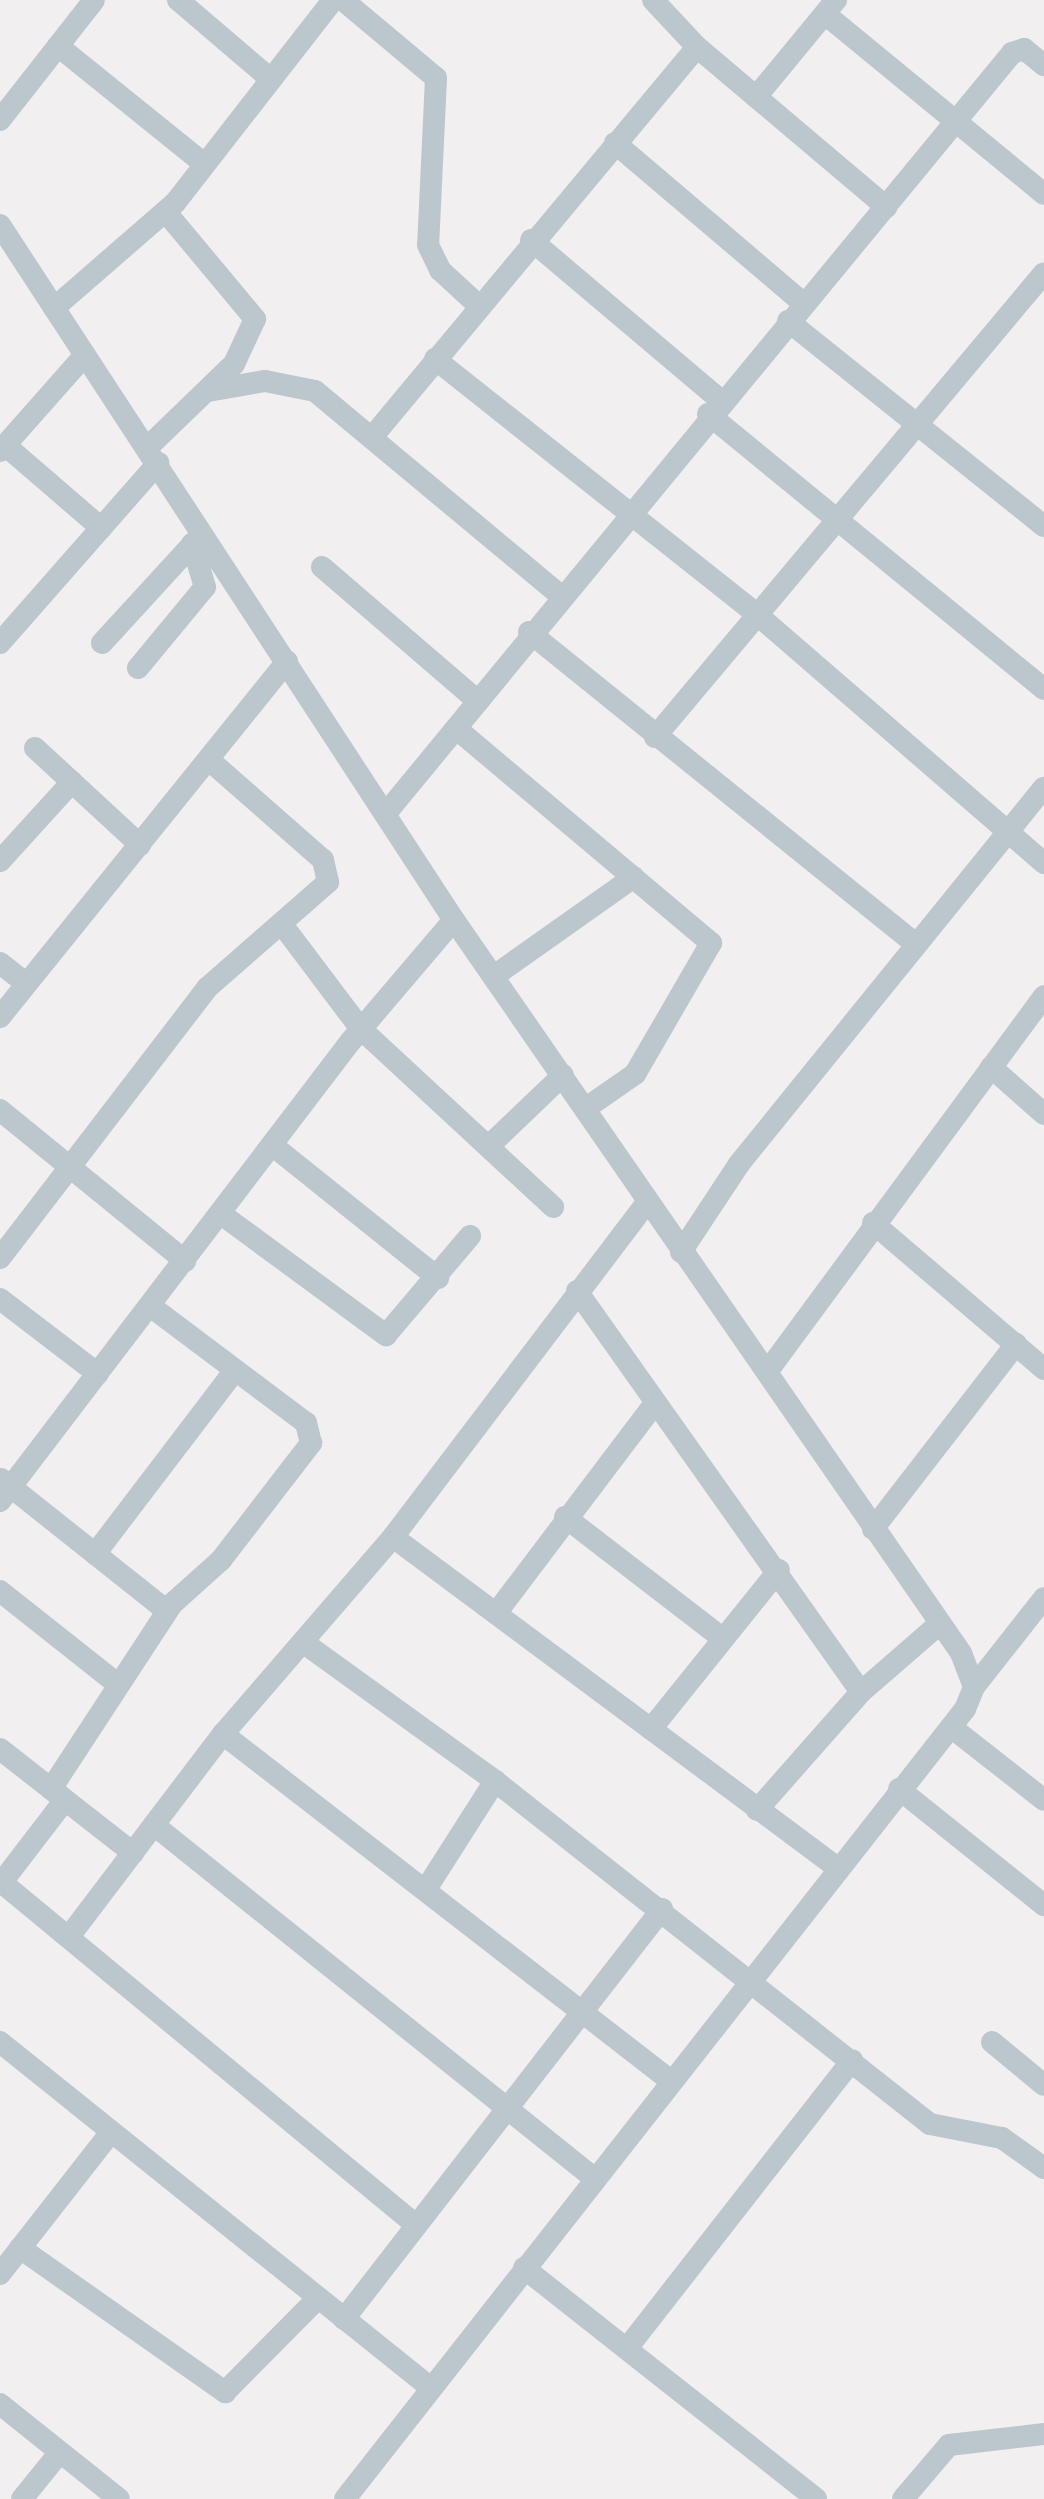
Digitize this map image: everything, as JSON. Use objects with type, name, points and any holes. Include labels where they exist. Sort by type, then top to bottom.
[{"type":"street","points":[[0,120],[94,0]]},
{"type":"street","points":[[178,0],[268,77]]},
{"type":"street","points":[[54,308],[166,212],[268,77],[333,0]]},
{"type":"street","points":[[343,0],[436,78],[428,245],[440,270],[477,304]]},
{"type":"street","points":[[653,0],[697,47],[886,207]]},
{"type":"street","points":[[756,97],[831,7],[958,122],[1044,194]]},
{"type":"street","points":[[58,46],[204,164]]},
{"type":"street","points":[[373,436],[477,304],[697,47]]},
{"type":"street","points":[[387,812],[458,730],[559,594],[958,122],[1016,49],[1044,65]]},
{"type":"street","points":[[615,143],[803,303]]},
{"type":"street","points":[[0,643],[101,528],[154,455],[241,354],[255,319],[166,212]]},
{"type":"street","points":[[1,229],[154,455],[198,538],[287,661],[454,920],[767,1372],[938,1625],[974,1687]]},
{"type":"street","points":[[531,240],[836,523],[1044,689]]},
{"type":"street","points":[[655,737],[760,617],[1044,273]]},
{"type":"street","points":[[788,321],[916,426],[1042,521]]},
{"type":"street","points":[[85,355],[3,448],[101,528]]},
{"type":"street","points":[[435,359],[760,617],[1044,863]]},
{"type":"street","points":[[208,391],[265,381],[302,384],[373,436],[559,594]]},
{"type":"street","points":[[102,643],[198,538]]},
{"type":"street","points":[[138,668],[205,587],[198,538]]},
{"type":"street","points":[[322,567],[478,701]]},
{"type":"street","points":[[529,632],[655,737],[916,944]]},
{"type":"street","points":[[0,1017],[287,661]]},
{"type":"street","points":[[458,730],[634,877],[711,947],[686,977],[635,1074],[586,1108]]},
{"type":"street","points":[[35,748],[140,845]]},
{"type":"street","points":[[0,1258],[73,1169],[207,988],[284,927],[324,888],[329,867],[209,760]]},
{"type":"street","points":[[0,861],[72,782]]},
{"type":"street","points":[[681,1252],[739,1164],[1044,788]]},
{"type":"street","points":[[494,976],[634,877]]},
{"type":"street","points":[[167,1611],[95,1554],[3,1489],[98,1374],[361,1029],[454,920]]},
{"type":"street","points":[[284,927],[361,1029],[490,1145],[553,1207]]},
{"type":"street","points":[[0,963],[26,983]]},
{"type":"street","points":[[767,1372],[873,1223],[1044,996]]},
{"type":"street","points":[[991,1067],[1044,1114]]},
{"type":"street","points":[[490,1145],[563,1075]]},
{"type":"street","points":[[0,1110],[185,1261]]},
{"type":"street","points":[[272,1145],[438,1278]]},
{"type":"street","points":[[71,1934],[223,1734],[393,1537],[647,1202]]},
{"type":"street","points":[[221,1214],[379,1334],[392,1333],[470,1236]]},
{"type":"street","points":[[873,1223],[1044,1369]]},
{"type":"street","points":[[577,1291],[655,1403],[779,1570],[861,1692]]},
{"type":"street","points":[[0,1299],[98,1374]]},
{"type":"street","points":[[150,1306],[306,1423],[311,1443],[221,1560],[167,1611],[116,1683],[58,1794],[3,1889],[71,1934],[416,2225]]},
{"type":"street","points":[[873,1529],[1016,1344]]},
{"type":"street","points":[[95,1554],[235,1370]]},
{"type":"street","points":[[497,1612],[565,1517],[655,1403]]},
{"type":"street","points":[[565,1517],[721,1637]]},
{"type":"street","points":[[393,1537],[839,1869]]},
{"type":"street","points":[[651,1729],[721,1637],[779,1570]]},
{"type":"street","points":[[0,1591],[116,1683]]},
{"type":"street","points":[[345,2499],[899,1789],[951,1727],[974,1687],[1040,1613]]},
{"type":"street","points":[[757,1810],[861,1692],[938,1625]]},
{"type":"street","points":[[304,1643],[495,1781],[662,1909],[930,2124],[1002,2138],[1044,2168]]},
{"type":"street","points":[[951,1727],[1044,1800]]},
{"type":"street","points":[[223,1734],[428,1886],[671,2081]]},
{"type":"street","points":[[0,1749],[133,1853]]},
{"type":"street","points":[[428,1886],[495,1781]]},
{"type":"street","points":[[899,1789],[1044,1905]]},
{"type":"street","points":[[154,1825],[505,2110],[595,2179]]},
{"type":"street","points":[[344,2319],[662,1909]]},
{"type":"street","points":[[992,2042],[1044,2085]]},
{"type":"street","points":[[3,2051],[111,2132],[431,2388]]},
{"type":"street","points":[[628,2347],[852,2060]]},
{"type":"street","points":[[0,2274],[111,2132]]},
{"type":"street","points":[[20,2248],[225,2392],[318,2298]]},
{"type":"street","points":[[524,2268],[628,2347],[816,2499]]},
{"type":"street","points":[[0,2404],[119,2499]]},
{"type":"street","points":[[903,2499],[949,2445],[1044,2434]]},
{"type":"street","points":[[22,2499],[60,2452]]}]
